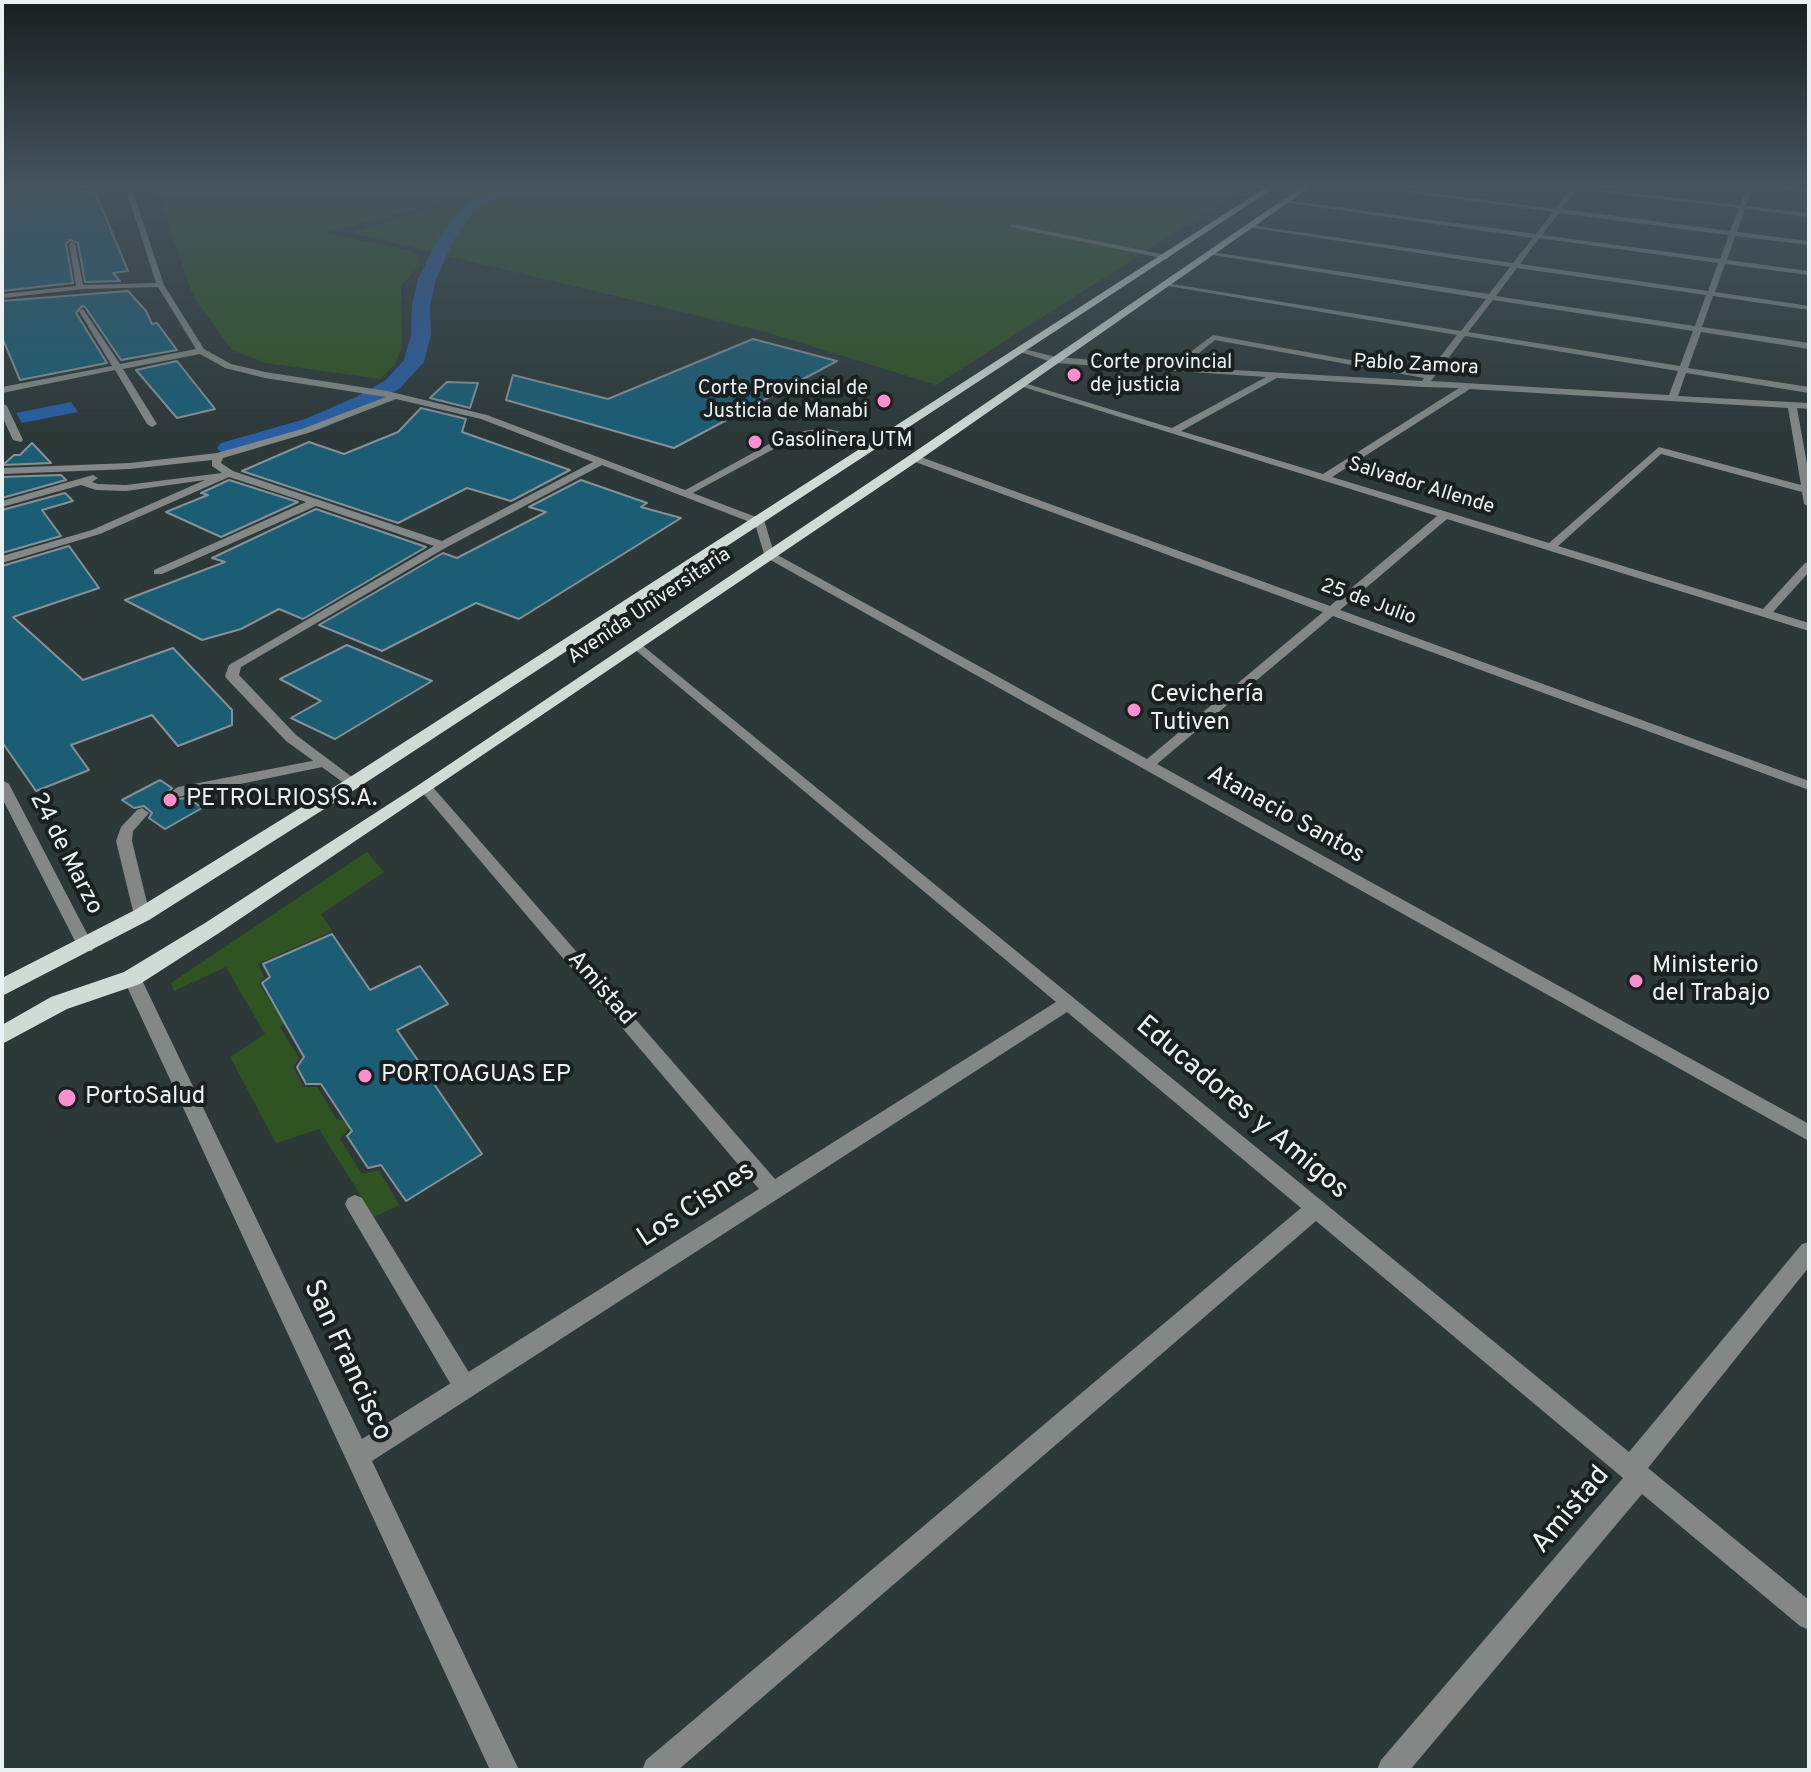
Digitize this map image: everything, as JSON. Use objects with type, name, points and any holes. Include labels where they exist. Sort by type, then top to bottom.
[{"type":"main road","name":"Avenida Universitaria","points":[[2,988],[86,947],[142,915],[353,783],[1148,269]]},
{"type":"main road","name":"Avenida Universitaria","points":[[2,1035],[59,1003],[132,978],[426,788],[1190,269]]},
{"type":"street","points":[[78,269],[82,288]]},
{"type":"street","points":[[156,269],[160,285],[201,351],[228,366],[265,375],[392,395],[518,428],[599,463],[760,522],[769,555]]},
{"type":"street","points":[[1307,269],[1809,346]]},
{"type":"street","points":[[1174,369],[1213,337],[1427,380],[1512,269]]},
{"type":"street","points":[[1540,269],[1809,308]]},
{"type":"street","points":[[1672,399],[1720,269]]},
{"type":"street","points":[[1778,269],[1809,273]]},
{"type":"street","points":[[82,288],[158,274]]},
{"type":"street","points":[[2,296],[82,288],[160,285]]},
{"type":"street","points":[[1166,285],[1809,390]]},
{"type":"street","points":[[83,311],[152,424]]},
{"type":"street","name":"Pablo Zamora","points":[[1023,350],[1055,360],[1174,369],[1274,376],[1427,380],[1467,387],[1809,406]]},
{"type":"street","points":[[2,390],[201,351]]},
{"type":"street","points":[[1172,432],[1274,376]]},
{"type":"street","name":"Salvador Allende","points":[[1021,385],[1809,627]]},
{"type":"street","points":[[1324,478],[1467,387]]},
{"type":"street","points":[[2,471],[130,466],[218,456],[335,421],[392,395]]},
{"type":"street","points":[[2,406],[18,440]]},
{"type":"street","points":[[1792,406],[1809,504]]},
{"type":"street","points":[[685,493],[792,435],[825,431],[881,443]]},
{"type":"street","points":[[1550,548],[1659,450],[1807,490]]},
{"type":"street","points":[[218,456],[216,464],[229,473],[443,545]]},
{"type":"street","name":"25 de Julio","points":[[914,458],[1809,786]]},
{"type":"street","points":[[353,783],[291,738],[232,676],[232,669],[245,658],[443,545],[599,463]]},
{"type":"street","points":[[2,504],[130,466]]},
{"type":"street","points":[[82,481],[96,487],[126,488],[229,473]]},
{"type":"street","points":[[2,560],[108,527],[229,473]]},
{"type":"street","points":[[158,572],[316,502]]},
{"type":"street","points":[[1147,766],[1445,515]]},
{"type":"street","name":"Atanacio Santos","points":[[769,555],[1809,1133]]},
{"type":"street","points":[[1765,614],[1809,565]]},
{"type":"street","name":"Educadores y Amigos","points":[[637,645],[1809,1617]]},
{"type":"street","points":[[178,792],[322,763]]},
{"type":"street","name":"24 de Marzo","points":[[2,784],[86,947]]},
{"type":"street","name":"Amistad","points":[[426,788],[773,1191]]},
{"type":"street","points":[[142,813],[126,830],[124,841],[124,854],[142,915]]},
{"type":"street","name":"San Francisco","points":[[132,978],[505,1770]]},
{"type":"street","name":"Los Cisnes","points":[[357,1456],[1068,1003]]},
{"type":"street","points":[[355,1204],[465,1387]]},
{"type":"street","points":[[656,1770],[1316,1208]]},
{"type":"street","name":"Amistad","points":[[1391,1770],[1636,1473],[1809,1251]]},
{"type":"green space","points":[[184,269],[417,269],[401,286],[402,347],[395,364],[380,379],[266,363],[232,350],[194,298]]},
{"type":"green space","points":[[501,269],[1118,269],[936,385],[766,332]]},
{"type":"green space","points":[[367,852],[384,872],[321,914],[332,931],[258,964],[264,977],[259,984],[280,1016],[286,1015],[288,1020],[280,1027],[299,1058],[293,1067],[303,1087],[317,1087],[337,1120],[348,1120],[352,1125],[340,1139],[362,1174],[379,1170],[399,1205],[374,1217],[319,1129],[276,1143],[230,1057],[265,1034],[226,967],[174,991],[171,983]]},
{"type":"water","points":[[71,402],[78,412],[22,423],[16,413]]},
{"type":"building","points":[[2,269],[70,269],[73,283],[2,291]]},
{"type":"building","points":[[83,269],[128,271],[113,273],[120,281],[85,282]]},
{"type":"building","points":[[128,291],[146,311],[152,324],[157,323],[177,350],[121,360],[82,306],[76,313],[107,363],[20,380],[2,337],[2,301]]},
{"type":"building","points":[[753,339],[837,361],[674,448],[506,400],[513,375],[608,399]]},
{"type":"building","points":[[177,361],[215,409],[177,418],[136,370]]},
{"type":"building","points":[[447,382],[478,383],[470,408],[430,398]]},
{"type":"building","points":[[421,408],[466,419],[462,432],[570,470],[511,501],[467,488],[398,523],[242,471],[309,442],[344,454],[398,432]]},
{"type":"building","points":[[32,443],[51,463],[3,465],[14,455],[20,455]]},
{"type":"building","points":[[61,475],[66,480],[2,498],[2,477]]},
{"type":"building","points":[[229,480],[298,502],[221,537],[166,512],[208,495],[201,493]]},
{"type":"building","points":[[581,480],[647,503],[641,507],[681,518],[519,619],[476,603],[382,651],[319,625],[443,553],[457,558],[546,512],[529,507]]},
{"type":"building","points":[[65,493],[73,501],[42,510],[61,536],[2,553],[2,510]]},
{"type":"building","points":[[316,509],[426,547],[303,619],[279,609],[241,629],[202,640],[125,600],[225,562],[212,558]]},
{"type":"building","points":[[69,546],[99,588],[13,617],[83,680],[173,648],[232,710],[232,725],[178,746],[152,715],[71,745],[89,770],[36,791],[2,742],[2,566]]},
{"type":"building","points":[[347,645],[432,681],[335,739],[291,718],[321,701],[280,679]]},
{"type":"building","points":[[160,780],[172,788],[168,792],[176,799],[188,798],[202,808],[165,829],[149,818],[152,813],[144,806],[134,808],[122,800]]},
{"type":"building","name":"PORTOAGUAS EP","points":[[332,934],[370,990],[420,966],[448,1004],[397,1030],[482,1154],[406,1201],[381,1165],[368,1168],[347,1136],[352,1131],[321,1084],[306,1084],[297,1067],[304,1057],[262,983],[270,977],[263,964]]},
{"type":"waterway","points":[[229,448],[313,424],[364,402],[393,384],[414,362],[421,335],[421,306],[432,269]]},
{"type":"place","name":"Corte provincial de justicia","points":[[1074,375]]},
{"type":"place","name":"Corte Provincial de Justicia de Manabi","points":[[884,401]]},
{"type":"place","name":"Gasolinera UTM","points":[[755,442]]},
{"type":"place","name":"Cevichería Tutiven","points":[[1134,710]]},
{"type":"place","name":"PETROLRIOS S.A.","points":[[170,800]]},
{"type":"place","name":"Ministerio del Trabajo","points":[[1636,981]]},
{"type":"place","name":"PORTOAGUAS EP","points":[[365,1076]]},
{"type":"place","name":"PortoSalud","points":[[67,1098]]}]
